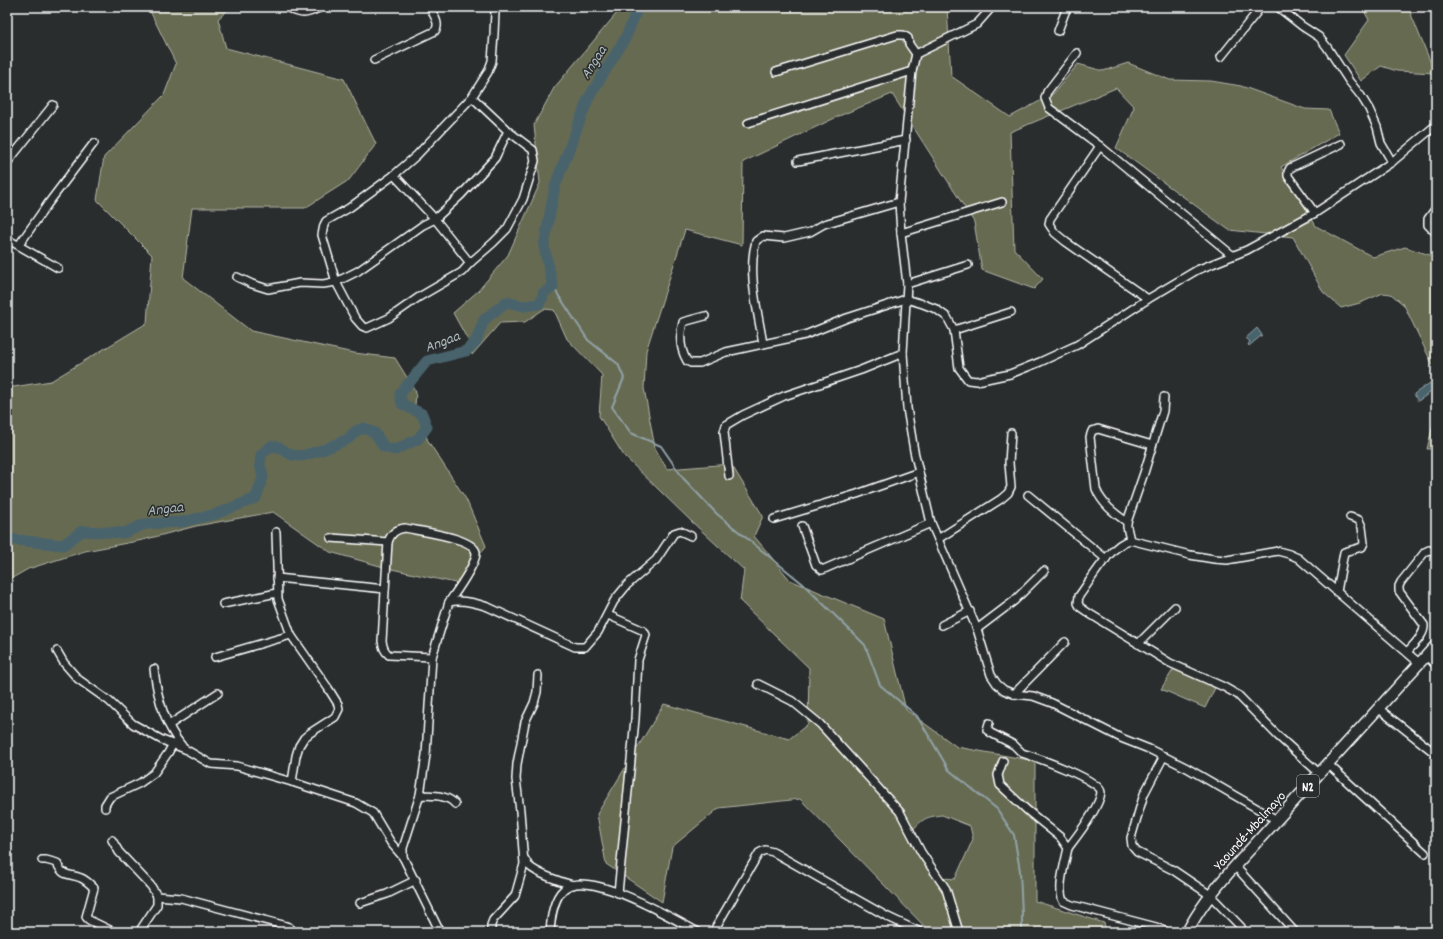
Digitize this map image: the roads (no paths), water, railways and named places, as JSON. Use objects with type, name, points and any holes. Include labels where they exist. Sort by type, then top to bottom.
[{"type":"highway","name":"Yaoundé-Mbalmayo","points":[[1187,932],[1210,894],[1234,866],[1436,645]]},
{"type":"street","points":[[286,7],[299,14],[309,13],[321,7]]},
{"type":"street","points":[[374,60],[435,32],[438,24],[430,7]]},
{"type":"street","points":[[472,97],[508,131],[533,150],[534,161],[523,199],[507,229],[462,272],[419,297],[389,318],[367,328],[362,326],[355,318],[336,282],[322,235],[326,220],[349,208],[394,175],[417,155],[472,97],[488,72],[490,66],[494,34],[494,7]]},
{"type":"street","points":[[916,54],[977,24],[992,7]]},
{"type":"street","points":[[1058,31],[1067,7]]},
{"type":"street","points":[[1221,57],[1261,7]]},
{"type":"street","points":[[1278,7],[1319,37],[1327,46],[1349,82],[1361,96],[1369,109],[1377,127],[1381,143],[1392,162]]},
{"type":"street","points":[[776,72],[897,35],[903,35],[908,38],[909,44],[916,54],[912,71],[900,202],[901,233],[907,284],[903,353],[907,408],[919,472],[931,523],[970,611],[991,675],[997,684],[1004,690],[1014,694],[1033,696],[1052,703],[1121,738],[1164,756],[1277,820]]},
{"type":"street","points":[[1077,53],[1047,92],[1045,98],[1049,108],[1100,146],[1232,255]]},
{"type":"street","points":[[748,123],[912,71]]},
{"type":"street","points":[[7,163],[53,104]]},
{"type":"street","points":[[705,316],[683,322],[680,335],[684,356],[687,361],[691,363],[700,363],[726,352],[805,335],[847,318],[906,299],[936,309],[947,318],[954,330],[959,368],[968,380],[977,381],[1010,374],[1077,345],[1148,299],[1197,270],[1247,250],[1315,213],[1392,162],[1436,125]]},
{"type":"street","points":[[237,277],[268,289],[300,283],[323,284],[336,282],[358,271],[423,225],[435,219],[461,195],[495,158],[508,131]]},
{"type":"street","points":[[798,161],[906,140]]},
{"type":"street","points":[[19,246],[47,205],[94,143]]},
{"type":"street","points":[[1315,213],[1288,176],[1288,172],[1290,168],[1340,144]]},
{"type":"street","points":[[1100,146],[1048,224],[1066,242],[1148,299]]},
{"type":"street","points":[[394,175],[435,219],[470,263]]},
{"type":"street","points":[[763,344],[755,293],[753,250],[756,241],[762,236],[784,238],[810,232],[824,224],[900,202]]},
{"type":"street","points":[[901,233],[1002,202]]},
{"type":"street","points":[[1436,208],[1428,219],[1428,225],[1436,233]]},
{"type":"street","points":[[7,239],[58,268]]},
{"type":"street","points":[[907,284],[968,265]]},
{"type":"street","points":[[954,330],[1011,312]]},
{"type":"street","points":[[729,476],[724,432],[726,425],[743,415],[784,396],[861,370],[903,353]]},
{"type":"street","points":[[1130,540],[1126,527],[1127,522],[1163,411],[1164,397]]},
{"type":"street","points":[[1127,522],[1115,514],[1099,497],[1096,489],[1090,437],[1092,432],[1098,429],[1152,445]]},
{"type":"street","points":[[938,539],[1008,493],[1011,487],[1009,463],[1011,433]]},
{"type":"street","points":[[774,520],[857,494],[919,472]]},
{"type":"street","points":[[1028,495],[1106,559]]},
{"type":"street","points":[[1337,592],[1344,552],[1362,547],[1364,543],[1360,520],[1350,517]]},
{"type":"street","points":[[802,526],[816,565],[822,570],[931,523]]},
{"type":"street","points":[[403,857],[403,848],[407,833],[420,795],[426,755],[432,657],[449,602],[473,563],[476,549],[470,543],[457,539],[405,528],[399,529],[394,531],[388,542],[382,641],[385,651],[389,655],[432,657]]},
{"type":"street","points":[[449,602],[474,603],[488,607],[575,647],[585,646],[598,632],[614,601],[627,585],[656,560],[674,533],[680,531],[691,536]]},
{"type":"street","points":[[276,532],[278,599],[291,635],[328,688],[338,704],[339,709],[335,717],[304,738],[299,746],[296,756],[292,782]]},
{"type":"street","points":[[331,538],[388,542]]},
{"type":"street","points":[[1319,773],[1278,736],[1238,695],[1224,687],[1170,663],[1080,607],[1078,603],[1079,596],[1111,552],[1122,542],[1130,540],[1214,559],[1227,560],[1278,551],[1289,554],[1298,558],[1407,652],[1436,665]]},
{"type":"street","points":[[1407,652],[1425,628],[1399,591],[1399,586],[1425,552],[1429,550],[1436,552]]},
{"type":"street","points":[[977,629],[1014,601],[1044,571]]},
{"type":"street","points":[[277,578],[385,589]]},
{"type":"street","points":[[223,604],[277,593]]},
{"type":"street","points":[[1138,644],[1175,607]]},
{"type":"street","points":[[942,625],[970,611]]},
{"type":"street","points":[[608,615],[644,631],[646,635],[638,660],[635,719],[618,893]]},
{"type":"street","points":[[215,657],[291,635]]},
{"type":"street","points":[[1014,694],[1065,642]]},
{"type":"street","points":[[57,651],[64,663],[78,679],[93,689],[134,724],[162,740],[185,749],[211,764],[237,766],[292,782],[356,803],[372,813],[391,843],[403,857],[416,880],[440,932]]},
{"type":"street","points":[[154,669],[156,691],[161,707],[175,738],[185,749]]},
{"type":"street","points":[[491,932],[491,924],[493,920],[514,896],[524,864],[516,780],[516,764],[525,722],[534,703],[537,692],[538,675]]},
{"type":"street","points":[[758,684],[792,701],[820,724],[900,812],[921,852],[946,888],[959,932]]},
{"type":"street","points":[[169,725],[218,693]]},
{"type":"street","points":[[1378,708],[1436,754]]},
{"type":"street","points":[[990,723],[987,730],[1014,745],[1022,753],[1089,780],[1099,788],[1101,792],[1096,808],[1068,848],[1063,870],[1060,895],[1063,901],[1072,905],[1156,927],[1167,932]]},
{"type":"street","points":[[105,808],[105,805],[110,797],[140,783],[154,773],[173,744]]},
{"type":"street","points":[[1164,756],[1144,794],[1131,838],[1132,846],[1137,852],[1173,870],[1210,894],[1241,927],[1241,932]]},
{"type":"street","points":[[1003,761],[998,774],[1000,785],[1028,811],[1060,837],[1068,848]]},
{"type":"street","points":[[1328,764],[1424,853]]},
{"type":"street","points":[[420,795],[443,796],[452,800],[455,804]]},
{"type":"street","points":[[112,840],[120,852],[151,886],[157,896],[157,906],[139,932]]},
{"type":"street","points":[[713,932],[759,853],[765,850],[773,852],[875,910],[920,932]]},
{"type":"street","points":[[524,858],[529,866],[554,879],[573,885]]},
{"type":"street","points":[[42,860],[57,863],[61,872],[79,877],[94,888],[86,917],[114,932]]},
{"type":"street","points":[[1234,866],[1295,932]]},
{"type":"street","points":[[360,903],[387,894],[416,880]]},
{"type":"street","points":[[550,932],[552,917],[558,898],[565,888],[586,883],[599,886],[647,905],[698,932]]},
{"type":"street","points":[[157,896],[181,898],[276,923],[289,927],[294,932]]},
{"type":"water","points":[[1257,328],[1262,335],[1249,346],[1248,344],[1250,342],[1246,338]]},
{"type":"water","points":[[1430,383],[1434,390],[1418,401],[1414,394]]},
{"type":"waterway","name":"Angaa","points":[[7,539],[63,545],[82,531],[124,533],[145,524],[182,522],[216,514],[256,498],[263,477],[260,464],[261,455],[271,446],[278,447],[292,455],[302,456],[325,449],[348,439],[356,431],[364,428],[375,433],[384,447],[395,450],[418,439],[427,427],[422,414],[402,404],[400,394],[427,361],[466,351],[476,341],[484,320],[506,302],[524,306],[539,304],[543,297],[543,293],[553,287],[544,246],[555,186],[588,99],[626,37],[638,7]]},
{"type":"waterway","points":[[553,287],[588,340],[618,364],[624,378],[612,407],[631,433],[661,446],[683,478],[717,514],[802,583],[865,645],[880,685],[917,716],[949,770],[997,809],[1014,835],[1020,871],[1022,932]]}]
